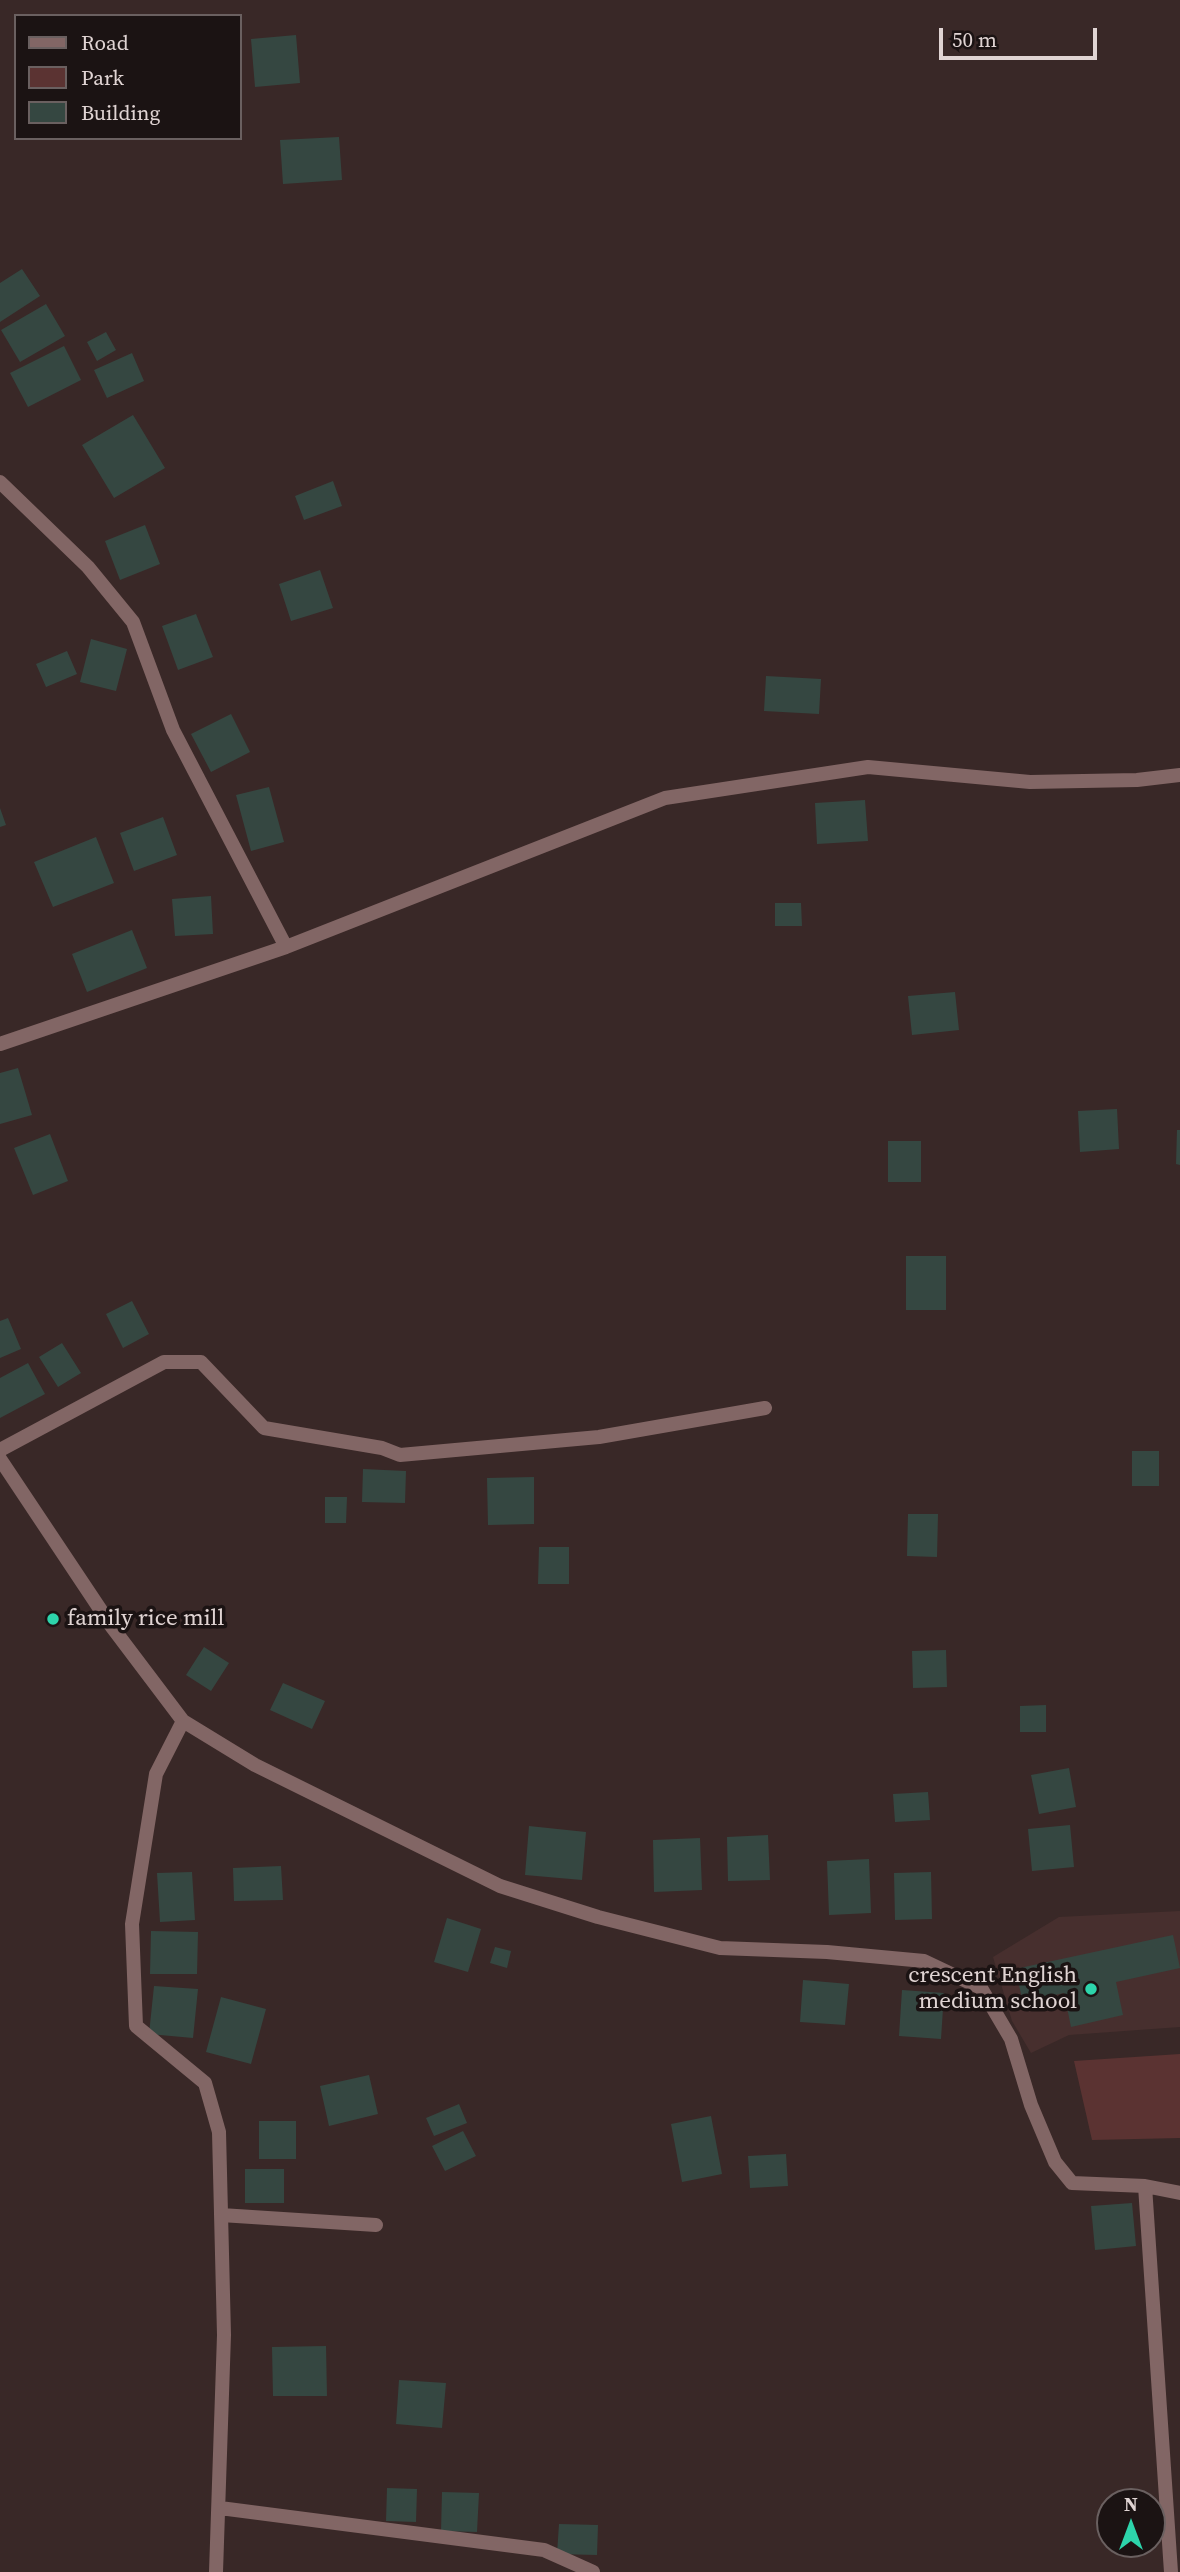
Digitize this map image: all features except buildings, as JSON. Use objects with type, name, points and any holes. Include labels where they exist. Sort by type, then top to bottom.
[{"type":"street","points":[[0,482],[88,567],[133,622],[173,730],[286,947]]},
{"type":"street","points":[[0,1044],[286,947],[665,798],[868,767],[1030,782],[1137,780],[1180,775]]},
{"type":"street","points":[[0,1450],[164,1362],[201,1362],[264,1428],[382,1448],[400,1455],[599,1437],[765,1408]]},
{"type":"street","points":[[0,1459],[112,1627],[183,1721],[255,1765],[500,1886],[598,1917],[720,1948],[827,1952],[924,1961],[981,1988],[1011,2039],[1031,2105],[1055,2162],[1072,2183],[1146,2186],[1180,2193]]},
{"type":"street","points":[[183,1721],[156,1774],[132,1924],[136,2025],[205,2083],[219,2132],[224,2335],[216,2572]]},
{"type":"street","points":[[1146,2186],[1171,2572]]},
{"type":"street","points":[[221,2215],[376,2225]]},
{"type":"street","points":[[220,2508],[544,2550],[593,2572]]},
{"type":"shaded area","name":"crescent English medium school","points":[[1180,1911],[1180,2027],[1069,2035],[1031,2053],[1012,2021],[993,1957],[1059,1917]]},
{"type":"green space","points":[[1180,2054],[1180,2138],[1092,2140],[1074,2061]]},
{"type":"place","name":"family rice mill","points":[[53,1619]]},
{"type":"place","name":"crescent English medium school","points":[[1091,1989]]}]
